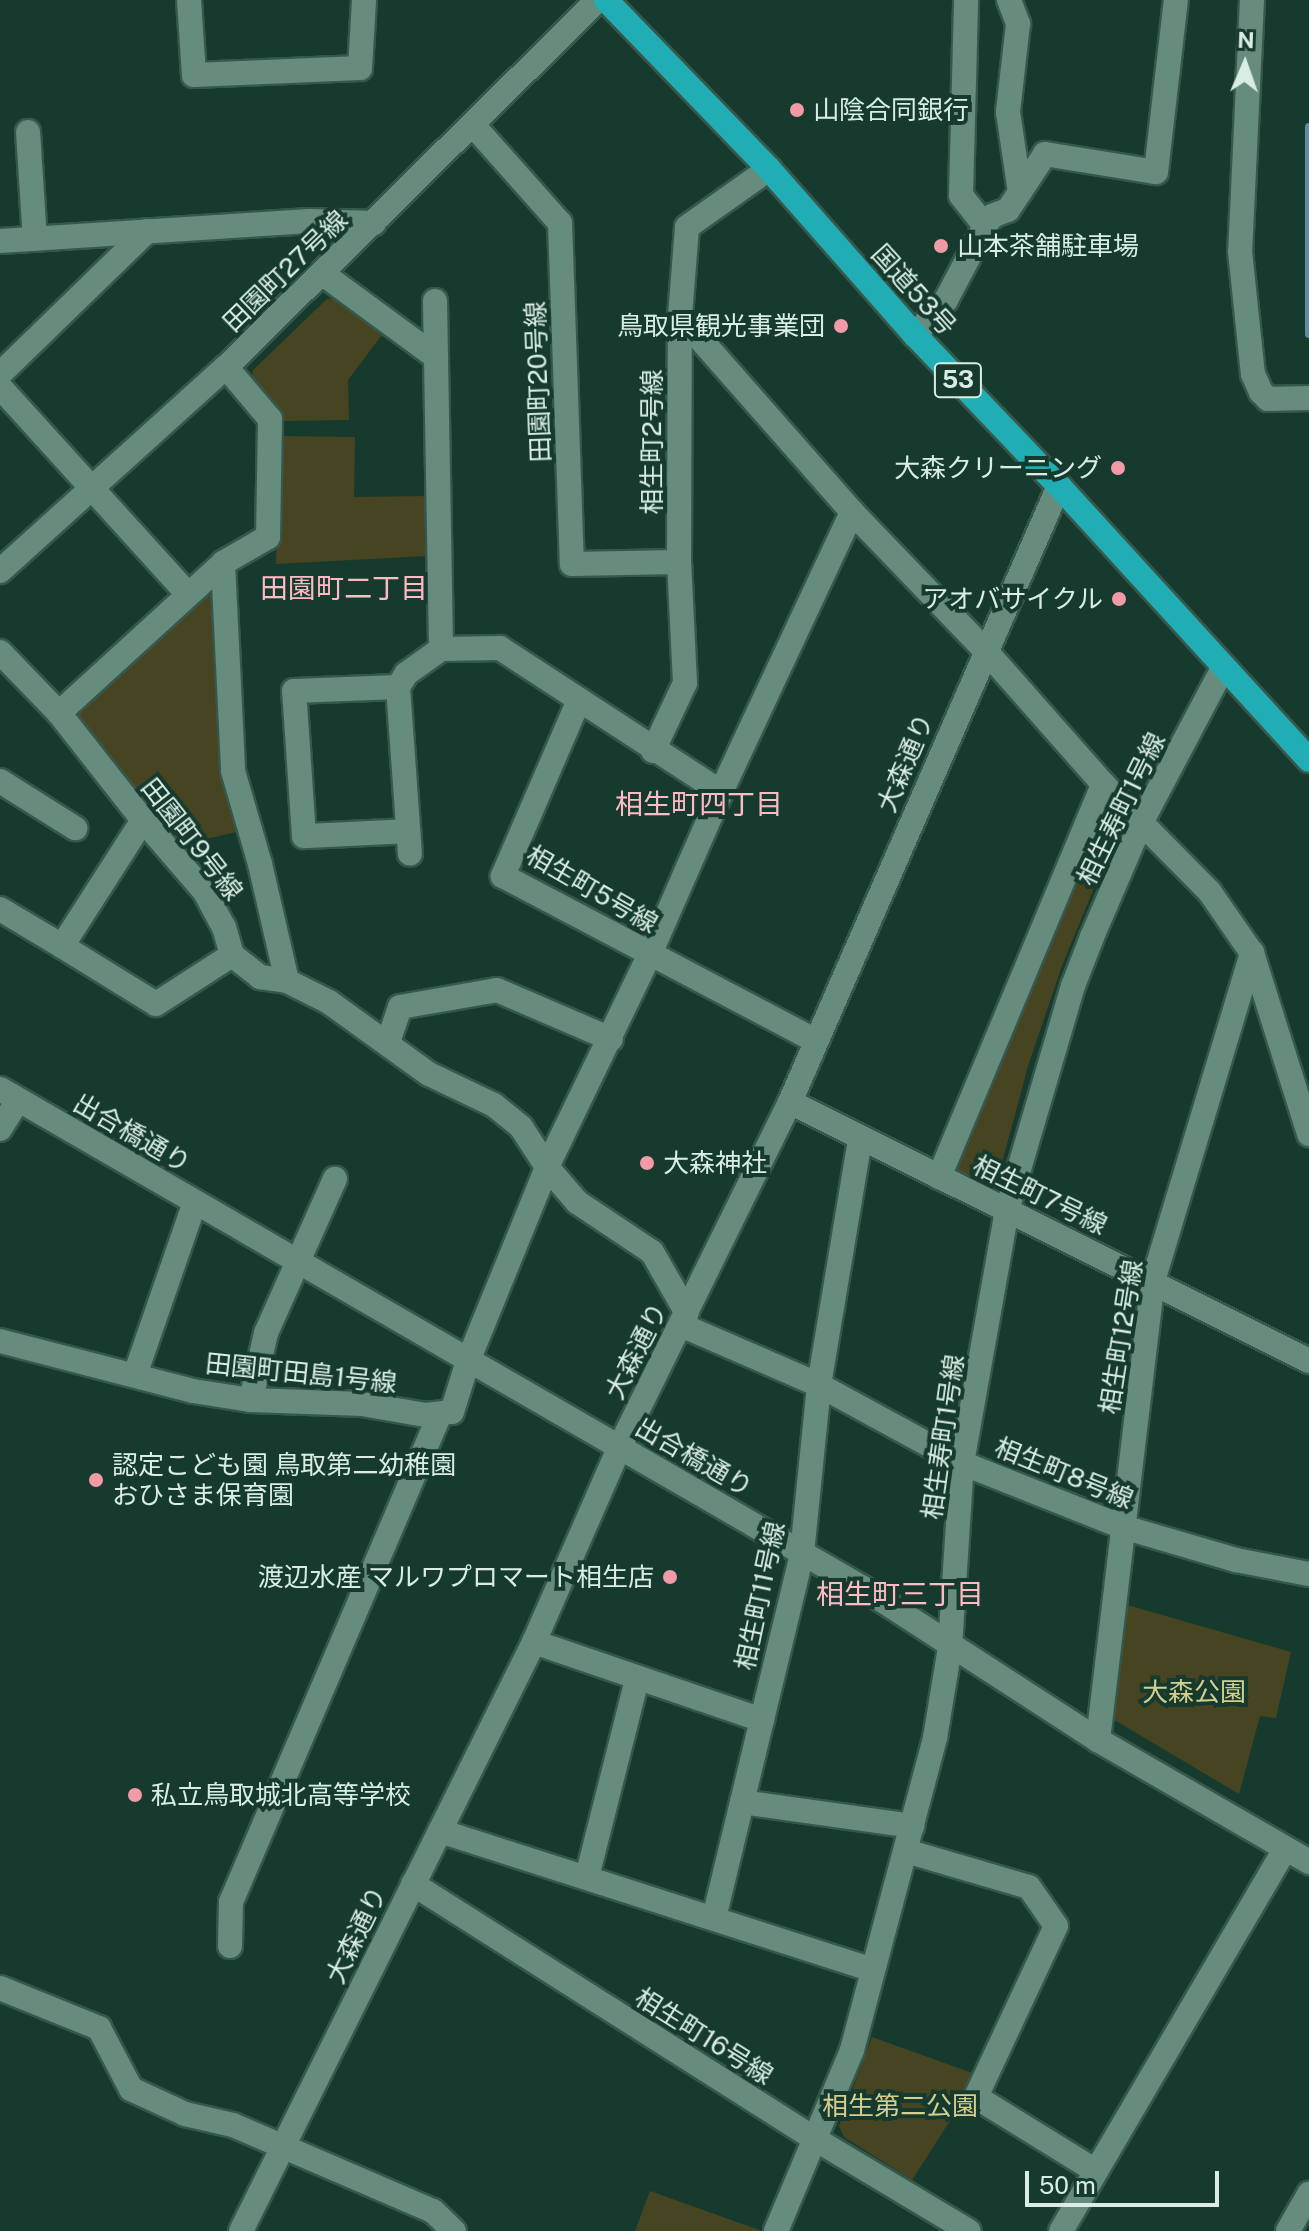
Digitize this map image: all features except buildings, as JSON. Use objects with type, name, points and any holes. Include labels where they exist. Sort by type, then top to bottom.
[{"type":"highway","name":"国道53号","points":[[606,0],[769,169],[915,335],[1059,486],[1309,760]]},
{"type":"street","points":[[189,0],[194,75],[360,68],[364,0]]},
{"type":"street","name":"田園町27号線","points":[[0,571],[226,367],[598,0]]},
{"type":"street","points":[[966,0],[961,195],[985,226]]},
{"type":"street","points":[[1009,0],[1018,24],[1008,112],[1020,192]]},
{"type":"street","points":[[915,335],[946,300],[992,216],[1008,210],[1045,154],[1156,172],[1176,0]]},
{"type":"street","points":[[1252,0],[1240,251],[1253,374],[1261,392],[1268,399],[1309,398]]},
{"type":"street","name":"田園町20号線","points":[[473,125],[560,223],[572,564],[679,562]]},
{"type":"street","points":[[28,132],[35,239]]},
{"type":"street","name":"相生町2号線","points":[[653,751],[685,683],[679,562],[680,316],[687,227],[769,169]]},
{"type":"street","points":[[0,241],[309,221],[374,223]]},
{"type":"street","points":[[0,374],[147,231]]},
{"type":"street","points":[[323,274],[436,357]]},
{"type":"street","points":[[435,301],[441,649]]},
{"type":"street","points":[[680,316],[852,512],[985,650],[1103,784],[1209,891],[1252,953],[1309,1134]]},
{"type":"street","points":[[59,713],[223,563],[268,537],[270,419],[226,367]]},
{"type":"street","points":[[0,387],[93,485],[188,594]]},
{"type":"street","name":"大森通り","points":[[241,2231],[534,1642],[620,1446],[790,1102],[1059,486]]},
{"type":"street","points":[[230,1946],[231,1902],[440,1414],[452,1412],[468,1361],[547,1167],[611,1039],[721,792],[852,512]]},
{"type":"street","points":[[223,563],[233,771],[260,864],[287,981]]},
{"type":"street","points":[[398,687],[294,691],[304,836],[409,843],[398,687],[406,674],[441,649],[500,648],[653,751],[721,792]]},
{"type":"street","name":"田園町9号線","points":[[0,652],[59,713],[143,820],[205,892],[224,927],[232,955]]},
{"type":"street","name":"相生寿町1号線","points":[[776,2231],[852,2050],[871,1969],[935,1738],[950,1647],[962,1463],[1007,1210],[1073,986],[1142,821],[1223,668]]},
{"type":"street","name":"相生町5号線","points":[[579,700],[503,876],[816,1041]]},
{"type":"street","points":[[0,781],[75,828]]},
{"type":"street","points":[[939,1177],[1103,784]]},
{"type":"street","points":[[62,946],[143,820]]},
{"type":"street","points":[[0,909],[156,1004],[232,955],[260,977],[287,981],[329,1002],[429,1074],[494,1105],[521,1127],[547,1167],[577,1202],[652,1252],[684,1319]]},
{"type":"street","name":"相生町12号線","points":[[1098,1740],[1153,1281],[1252,953]]},
{"type":"street","points":[[388,1042],[400,1007],[497,990],[611,1039]]},
{"type":"street","points":[[0,1129],[9,1094]]},
{"type":"street","name":"出合橋通り","points":[[9,1094],[802,1553],[1098,1740],[1309,1862]]},
{"type":"street","name":"相生町7号線","points":[[790,1102],[1309,1361]]},
{"type":"street","name":"相生町11号線","points":[[714,1918],[802,1553],[819,1385],[860,1139]]},
{"type":"street","points":[[251,1400],[266,1333],[335,1179]]},
{"type":"street","points":[[135,1375],[195,1202]]},
{"type":"street","name":"相生町8号線","points":[[684,1319],[819,1385],[962,1463],[1123,1527],[1236,1560],[1309,1574]]},
{"type":"street","name":"田園町田島1号線","points":[[0,1341],[193,1391],[251,1400],[362,1404],[440,1414]]},
{"type":"street","points":[[534,1642],[637,1680],[762,1720]]},
{"type":"street","points":[[587,1877],[637,1680]]},
{"type":"street","points":[[742,1802],[912,1826]]},
{"type":"street","points":[[440,1831],[871,1969]]},
{"type":"street","points":[[1061,2231],[1285,1849]]},
{"type":"street","points":[[906,1851],[1029,1887],[1056,1926],[976,2097],[1096,2171]]},
{"type":"street","name":"相生町16号線","points":[[413,1884],[815,2139],[969,2231]]},
{"type":"street","points":[[0,1988],[99,2028],[131,2089],[185,2114],[233,2125],[433,2211],[454,2231]]},
{"type":"street","points":[[1288,2231],[1309,2194]]},
{"type":"green space","points":[[345,297],[387,328],[348,380],[349,420],[283,421],[252,383],[253,370],[327,299]]},
{"type":"green space","points":[[280,436],[355,437],[354,497],[430,496],[427,556],[276,564]]},
{"type":"green space","points":[[212,585],[241,831],[175,846],[70,716]]},
{"type":"green space","points":[[1106,806],[1114,806],[1119,811],[1120,825],[1063,963],[1028,1066],[996,1185],[988,1188],[955,1170]]},
{"type":"green space","name":"大森公園","points":[[1124,1604],[1291,1652],[1276,1718],[1260,1716],[1239,1794],[1111,1718]]},
{"type":"green space","name":"相生第二公園","points":[[872,2037],[975,2074],[962,2102],[912,2180],[844,2137],[839,2126]]},
{"type":"green space","points":[[650,2191],[762,2231],[635,2231]]},
{"type":"waterway","points":[[1309,127],[1309,334]]},
{"type":"place","name":"山陰合同銀行","points":[[797,110]]},
{"type":"place","name":"山本茶舗駐車場","points":[[941,246]]},
{"type":"place","name":"鳥取県観光事業団","points":[[841,326]]},
{"type":"place","name":"大森クリーニング","points":[[1118,468]]},
{"type":"place","name":"アオバサイクル","points":[[1119,599]]},
{"type":"place","name":"大森神社","points":[[647,1163]]},
{"type":"place","name":"認定こども園 鳥取第二幼稚園 おひさま保育園","points":[[96,1480]]},
{"type":"place","name":"渡辺水産 マルワプロマート相生店","points":[[670,1577]]},
{"type":"place","name":"私立鳥取城北高等学校","points":[[135,1795]]},
{"type":"district","name":"田園町二丁目","points":[[344,588]]},
{"type":"district","name":"相生町四丁目","points":[[699,804]]},
{"type":"district","name":"相生町三丁目","points":[[900,1594]]}]
